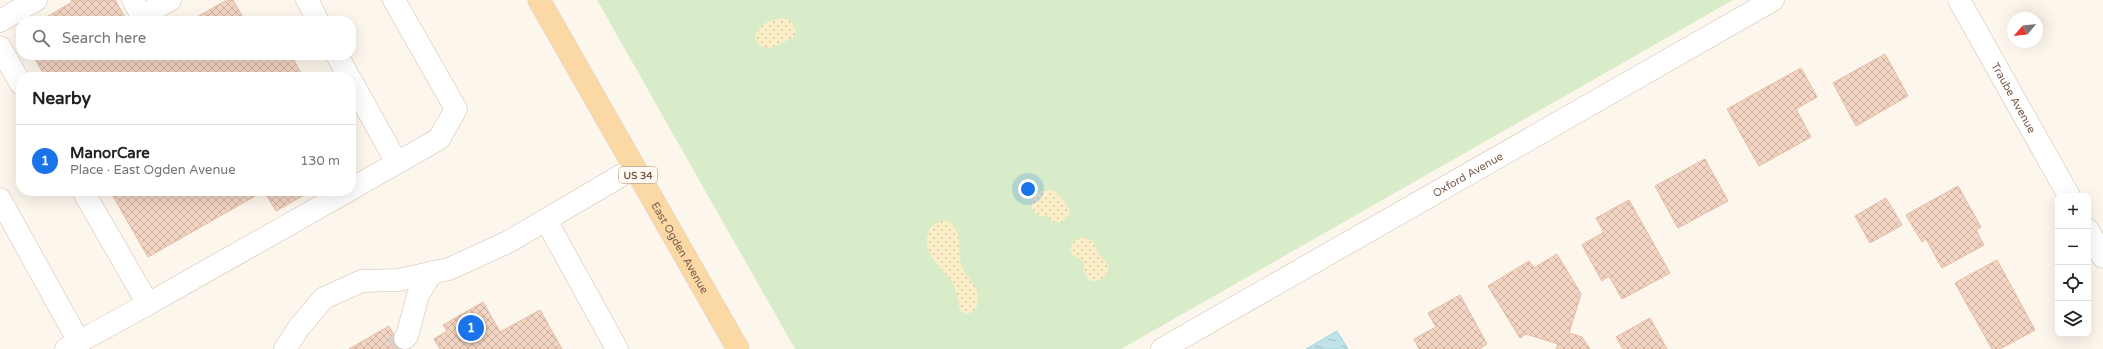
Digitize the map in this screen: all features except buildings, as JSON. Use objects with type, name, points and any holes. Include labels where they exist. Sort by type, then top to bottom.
[{"type":"main road","name":"East Ogden Avenue","points":[[539,0],[738,349]]},
{"type":"street","points":[[0,21],[36,0]]},
{"type":"street","points":[[132,0],[142,16],[170,0]]},
{"type":"street","points":[[306,0],[315,16]]},
{"type":"street","points":[[356,186],[439,139],[456,109],[394,0]]},
{"type":"street","name":"Oxford Avenue","points":[[1162,349],[1773,0]]},
{"type":"street","name":"Traube Avenue","points":[[1959,0],[2067,193]]},
{"type":"street","points":[[0,47],[16,75]]},
{"type":"street","points":[[340,60],[346,72]]},
{"type":"street","points":[[356,89],[397,163]]},
{"type":"street","points":[[285,349],[300,326],[324,298],[362,281],[398,280],[449,269],[508,242],[634,168]]},
{"type":"street","points":[[86,196],[148,304]]},
{"type":"street","points":[[0,199],[73,345],[339,196]]},
{"type":"street","points":[[546,220],[617,349]]},
{"type":"street","points":[[2091,235],[2103,257]]},
{"type":"street","points":[[405,338],[407,336],[418,295],[432,272]]},
{"type":"green space","points":[[597,0],[1733,0],[1121,349],[795,349]]},
{"type":"sand","points":[[784,18],[789,20],[794,26],[796,34],[794,37],[772,48],[759,46],[755,38],[759,29],[765,24],[774,20]]},
{"type":"sand","points":[[1050,190],[1056,192],[1070,210],[1069,214],[1061,223],[1051,221],[1047,215],[1040,217],[1032,209],[1033,200],[1036,196]]},
{"type":"sand","points":[[944,220],[954,226],[958,234],[961,264],[977,292],[977,306],[974,311],[970,313],[961,311],[953,284],[934,261],[928,249],[927,242],[930,228],[936,223]]},
{"type":"sand","points":[[1078,238],[1091,240],[1098,253],[1107,264],[1108,270],[1101,279],[1096,281],[1090,280],[1084,272],[1084,262],[1072,254],[1070,246]]},
{"type":"water","points":[[1337,331],[1348,349],[1306,349]]},
{"type":"tunnel","points":[[395,349],[405,338]]},
{"type":"place","name":"ManorCare","points":[[471,328]]}]
